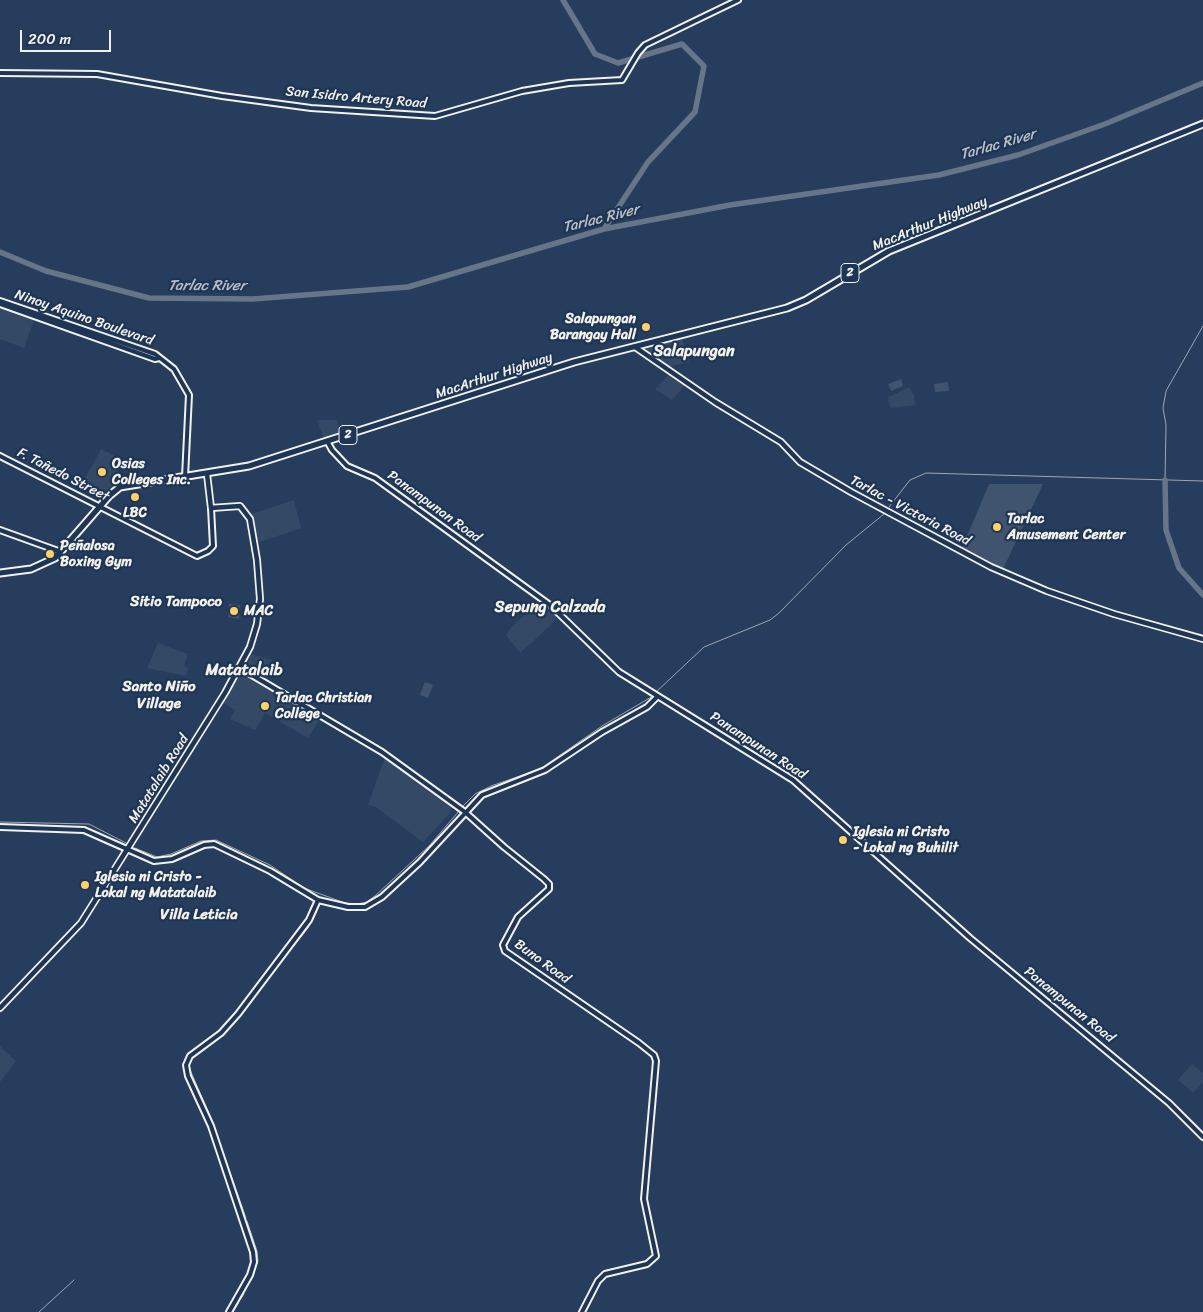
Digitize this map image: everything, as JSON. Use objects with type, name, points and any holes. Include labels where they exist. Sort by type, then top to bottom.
[{"type":"highway","name":"MacArthur Highway","points":[[0,573],[41,566],[61,552],[100,507],[120,488],[249,466],[574,362],[787,308],[806,300],[889,251],[1203,124]]},
{"type":"main road","name":"Tarlac - Victoria Road","points":[[635,347],[654,362],[715,402],[781,442],[800,462],[851,492],[991,567],[1047,591],[1114,614],[1203,639]]},
{"type":"main road","points":[[207,474],[210,508]]},
{"type":"main road","name":"Matatalaib Road","points":[[0,1008],[81,923],[240,668],[250,647],[260,610],[259,573],[252,527],[247,513],[240,506],[210,508]]},
{"type":"street","name":"San Isidro Artery Road","points":[[0,72],[98,74],[222,96],[311,108],[435,116],[522,91],[568,83],[622,80],[645,45],[738,0]]},
{"type":"street","name":"Ninoy Aquino Boulevard","points":[[0,302],[155,354],[179,374],[189,395],[185,477]]},
{"type":"street","name":"Panampunan Road","points":[[327,441],[332,450],[347,466],[375,478],[550,605],[609,665],[736,743],[799,785],[970,938],[1169,1102],[1203,1137]]},
{"type":"street","name":"F. Tañedo Street","points":[[0,456],[197,556],[207,552],[213,546],[210,508]]},
{"type":"street","points":[[0,530],[61,552]]},
{"type":"street","name":"Buno Road","points":[[240,668],[382,752],[465,812],[504,848],[544,879],[549,886],[547,892],[518,916],[503,945],[505,951],[639,1042],[654,1055],[656,1064],[644,1198],[656,1256],[647,1264],[605,1274],[598,1281],[582,1312]]},
{"type":"street","points":[[0,826],[84,830],[129,848],[149,860],[162,861],[177,857],[204,845],[214,844],[270,871],[318,900],[348,907],[365,907],[371,905],[420,862],[482,795],[544,770],[610,727],[647,707],[655,695]]},
{"type":"street","points":[[229,1312],[250,1275],[254,1262],[253,1252],[211,1126],[188,1076],[186,1065],[190,1056],[221,1033],[238,1014],[309,920],[318,900]]},
{"type":"shaded area","points":[[0,308],[34,320],[24,348],[0,339]]},
{"type":"shaded area","points":[[682,338],[689,362],[669,367],[647,352],[645,348]]},
{"type":"shaded area","points":[[549,353],[555,364],[544,368],[540,355]]},
{"type":"shaded area","points":[[669,374],[685,385],[672,400],[655,389]]},
{"type":"shaded area","points":[[901,379],[903,386],[891,391],[888,384]]},
{"type":"shaded area","points":[[948,382],[949,391],[935,392],[934,384]]},
{"type":"shaded area","points":[[909,387],[914,395],[915,405],[891,408],[887,398]]},
{"type":"shaded area","points":[[317,420],[337,420],[340,434],[324,440]]},
{"type":"shaded area","name":"Osias Colleges Inc.","points":[[101,449],[121,459],[113,485],[99,499],[79,489]]},
{"type":"shaded area","name":"Tarlac Amusement Center","points":[[989,484],[1043,484],[1003,569],[962,548]]},
{"type":"shaded area","points":[[294,500],[301,528],[257,543],[251,514]]},
{"type":"shaded area","points":[[541,601],[557,616],[551,625],[520,653],[506,635],[513,625]]},
{"type":"shaded area","name":"MAC","points":[[229,604],[240,605],[239,619],[228,617]]},
{"type":"shaded area","points":[[158,643],[188,654],[184,666],[188,668],[186,676],[147,668]]},
{"type":"shaded area","points":[[251,654],[272,660],[265,681],[244,670]]},
{"type":"shaded area","name":"Tarlac Christian College","points":[[242,672],[321,717],[308,738],[265,713],[255,730],[230,719],[235,710],[222,702]]},
{"type":"shaded area","points":[[425,682],[433,685],[428,698],[420,695]]},
{"type":"shaded area","points":[[385,757],[453,805],[449,814],[423,842],[376,807],[368,805]]},
{"type":"shaded area","points":[[0,1046],[16,1061],[0,1082]]},
{"type":"shaded area","points":[[1192,1064],[1203,1073],[1203,1082],[1193,1093],[1178,1080]]},
{"type":"waterway","points":[[563,0],[595,54],[618,63],[682,44],[704,66],[695,112],[648,162],[604,229]]},
{"type":"waterway","name":"Tarlac River","points":[[0,252],[46,271],[149,298],[253,299],[408,287],[604,229],[730,205],[939,175],[1018,155],[1105,124],[1203,83]]},
{"type":"waterway","points":[[1165,480],[1166,425],[1163,408],[1166,391],[1203,326]]},
{"type":"waterway","points":[[889,507],[910,480],[926,473],[1203,481]]},
{"type":"waterway","points":[[1165,480],[1166,530],[1179,568],[1203,595]]},
{"type":"waterway","points":[[655,693],[704,647],[770,620],[779,613],[846,545],[884,514]]},
{"type":"waterway","points":[[462,807],[475,794],[491,786],[540,769],[602,726],[653,696]]},
{"type":"waterway","points":[[135,848],[157,857],[171,854],[201,841],[216,840],[270,865],[304,888],[345,903],[357,904],[367,902],[376,895],[429,846],[459,811]]},
{"type":"waterway","points":[[0,822],[89,824],[128,844]]},
{"type":"waterway","points":[[250,1001],[308,928],[320,903]]},
{"type":"waterway","points":[[238,1016],[227,1031],[194,1056],[188,1065],[211,1118],[246,1218]]},
{"type":"waterway","points":[[245,1291],[258,1261],[257,1251],[247,1221]]},
{"type":"waterway","points":[[39,1312],[74,1280]]},
{"type":"waterway","points":[[240,1300],[244,1294]]},
{"type":"waterway","points":[[233,1312],[239,1302]]},
{"type":"place","name":"Salapungan Barangay Hall","points":[[646,327]]},
{"type":"place","name":"Osias Colleges Inc.","points":[[102,472]]},
{"type":"place","name":"LBC","points":[[135,497]]},
{"type":"place","name":"Tarlac Amusement Center","points":[[997,527]]},
{"type":"place","name":"Peñalosa Boxing Gym","points":[[50,554]]},
{"type":"place","name":"MAC","points":[[234,611]]},
{"type":"place","name":"Tarlac Christian College","points":[[265,706]]},
{"type":"place","name":"Iglesia ni Cristo - Lokal ng Buhilit","points":[[843,840]]},
{"type":"place","name":"Iglesia ni Cristo - Lokal ng Matatalaib","points":[[85,885]]},
{"type":"district","name":"Salapungan","points":[[694,352]]},
{"type":"district","name":"Sitio Tampoco","points":[[176,602]]},
{"type":"district","name":"Sepung Calzada","points":[[550,608]]},
{"type":"district","name":"Matatalaib","points":[[244,671]]},
{"type":"district","name":"Santo Niño Village","points":[[159,696]]},
{"type":"district","name":"Villa Leticia","points":[[199,915]]}]
